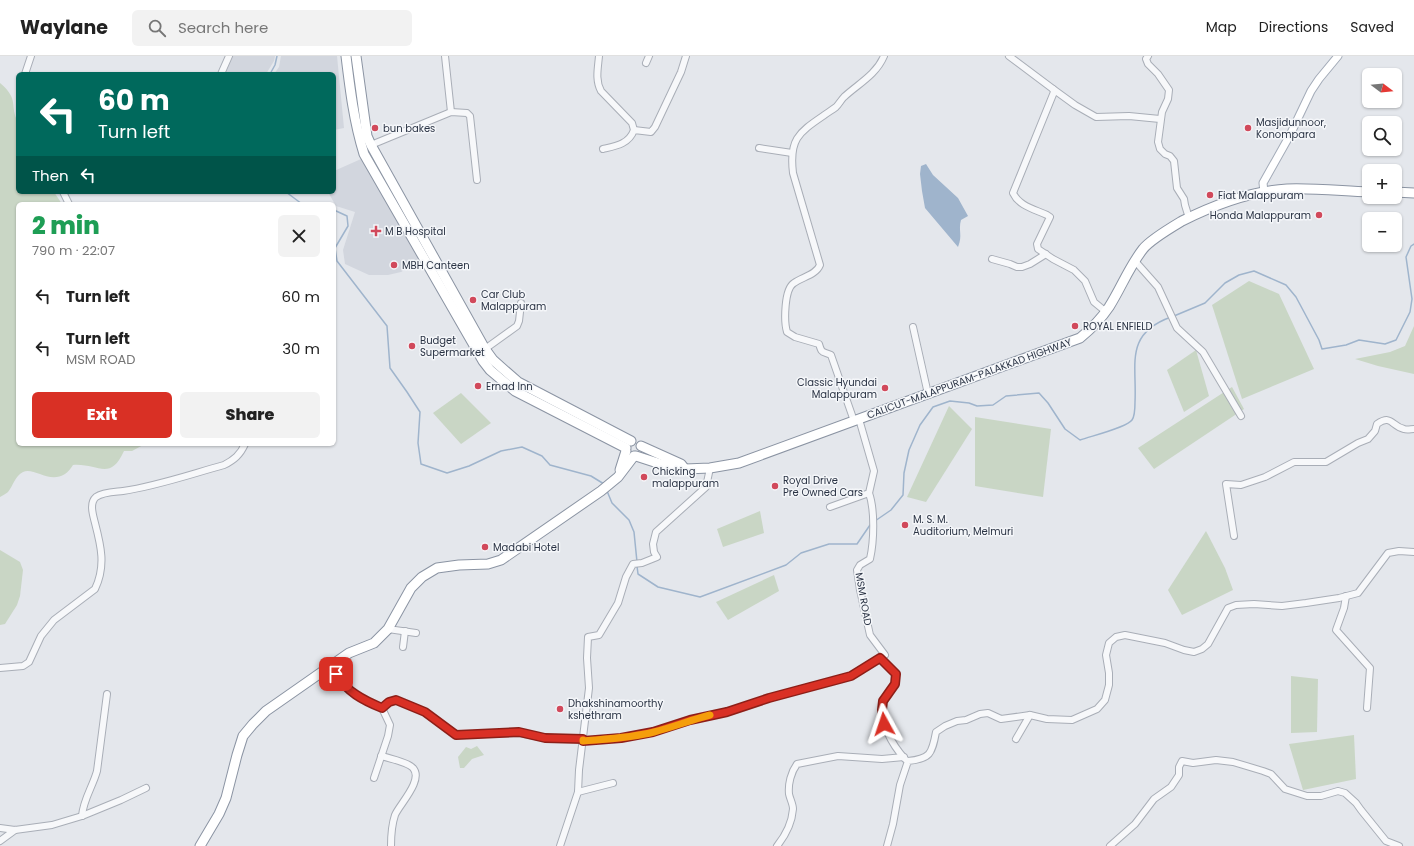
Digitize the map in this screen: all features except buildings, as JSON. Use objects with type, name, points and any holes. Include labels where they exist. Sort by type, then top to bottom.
[{"type":"highway","name":"CALICUT-MALAPPURAM-PALAKKAD HIGHWAY","points":[[346,56],[354,115],[364,154],[475,348],[490,370],[515,390],[631,450],[679,470],[710,468],[739,463],[1080,338],[1094,326],[1108,308],[1124,279],[1144,248],[1170,228],[1189,218],[1261,190],[1287,189],[1362,192]]},
{"type":"highway","name":"CALICUT-MALAPPURAM-PALAKKAD HIGHWAY","points":[[356,56],[367,136],[485,349],[493,360],[518,382],[631,450]]},
{"type":"highway","points":[[386,193],[395,188]]},
{"type":"highway","points":[[1402,192],[1414,193]]},
{"type":"highway","points":[[200,846],[219,814],[226,798],[243,736],[266,711],[349,653],[374,643],[388,629],[411,588],[422,577],[437,568],[459,565],[488,564],[501,560],[601,491],[618,477],[631,450],[637,442],[641,446],[681,464],[685,469]]},
{"type":"main road","points":[[1261,190],[1311,91],[1338,56]]},
{"type":"main road","points":[[348,74],[358,73]]},
{"type":"street","points":[[26,72],[31,56]]},
{"type":"street","points":[[222,72],[229,56]]},
{"type":"street","points":[[445,56],[451,112]]},
{"type":"street","points":[[599,56],[597,74],[598,85],[632,124],[634,130],[628,140],[620,145],[603,149]]},
{"type":"street","points":[[646,63],[649,56]]},
{"type":"street","points":[[634,130],[651,132],[655,127],[681,72],[686,56]]},
{"type":"street","points":[[759,148],[792,153],[793,147],[799,135],[807,127],[836,106],[844,97],[872,74],[878,68],[884,56]]},
{"type":"street","points":[[1009,56],[1075,105],[1096,117],[1129,116],[1160,119]]},
{"type":"street","points":[[1148,56],[1146,59],[1148,64],[1158,74],[1169,90],[1160,119],[1158,142],[1160,149],[1174,161],[1178,188],[1184,199],[1189,218]]},
{"type":"street","points":[[1053,89],[1054,92],[1013,193],[1016,200],[1021,204],[1050,217],[1037,244],[1038,249],[1074,270],[1085,281],[1094,302],[1105,311]]},
{"type":"street","points":[[371,145],[451,112],[467,113],[470,116],[477,180]]},
{"type":"street","name":"MSM ROAD","points":[[792,153],[791,158],[793,173],[820,265],[818,269],[811,274],[792,284],[788,291],[785,323],[787,332],[796,337],[819,344],[821,351],[824,354],[832,355],[874,471],[869,493],[872,503],[872,549],[870,559],[860,564],[857,570],[870,635],[885,655],[880,658]]},
{"type":"street","points":[[992,259],[1017,267],[1022,267],[1046,254]]},
{"type":"street","points":[[1135,261],[1158,287],[1177,328],[1203,352],[1241,416]]},
{"type":"street","points":[[485,349],[517,326],[521,303]]},
{"type":"street","points":[[913,327],[928,394]]},
{"type":"street","points":[[1234,536],[1226,484],[1241,485],[1265,477],[1294,462],[1326,462],[1368,438],[1375,431],[1377,424],[1383,420],[1389,420],[1403,429],[1414,429]]},
{"type":"street","points":[[0,668],[23,666],[30,662],[41,636],[54,620],[94,589],[98,582],[102,564],[101,549],[92,506],[97,496],[134,490],[224,465],[234,460],[242,452],[244,446]]},
{"type":"street","points":[[560,846],[578,792],[589,688],[587,658],[588,637],[599,635],[618,604],[626,577],[634,564],[642,563],[657,557],[654,552],[653,544],[656,532],[706,487],[710,468]]},
{"type":"street","points":[[830,506],[869,493]]},
{"type":"street","points":[[778,846],[786,833],[790,821],[793,808],[789,786],[793,769],[797,764],[838,756],[920,760],[928,755],[934,744],[936,732],[957,721],[966,720],[980,714],[988,713],[1001,719],[1030,714],[1047,719],[1072,720],[1097,709],[1104,700],[1109,685],[1109,673],[1106,656],[1109,643],[1116,637],[1125,635],[1165,643],[1194,652],[1202,649],[1208,644],[1228,608],[1236,605],[1254,604],[1282,606],[1339,598],[1358,593],[1388,552],[1414,552]]},
{"type":"street","points":[[1346,596],[1344,608],[1336,630],[1370,668],[1367,708]]},
{"type":"street","points":[[388,629],[416,633]]},
{"type":"street","points":[[403,647],[405,631]]},
{"type":"street","points":[[382,708],[389,702],[396,700],[425,712],[456,735],[519,732],[545,738],[583,740],[621,738],[653,732],[690,720],[727,712],[769,698],[851,676],[880,658],[896,674],[895,684],[883,701],[882,710],[884,724],[900,753],[906,759]]},
{"type":"street","points":[[331,666],[341,681],[351,691],[362,700],[382,708],[390,725],[388,736],[374,778]]},
{"type":"street","points":[[82,816],[83,806],[94,782],[97,771],[106,694]]},
{"type":"street","points":[[1016,739],[1030,714]]},
{"type":"street","points":[[381,756],[408,765],[416,772],[415,781],[395,814],[391,846]]},
{"type":"street","points":[[887,846],[906,759]]},
{"type":"street","points":[[1110,846],[1135,824],[1154,800],[1171,786],[1179,775],[1179,767],[1182,761],[1193,763],[1216,760],[1233,762],[1263,770],[1271,774],[1285,789],[1307,796],[1322,796],[1338,791],[1344,793],[1356,803],[1386,841],[1399,846]]},
{"type":"street","points":[[578,792],[613,783]]},
{"type":"street","points":[[0,828],[15,830],[52,825],[82,816],[146,788]]},
{"type":"street","points":[[0,841],[15,830]]},
{"type":"shaded area","points":[[232,56],[275,56],[274,61],[267,72],[224,72]]},
{"type":"shaded area","points":[[281,56],[337,56],[344,128],[336,130],[336,72],[275,72],[279,67]]},
{"type":"shaded area","name":"M B Hospital","points":[[361,159],[421,260],[401,272],[388,275],[369,275],[345,264],[343,250],[355,212],[336,206],[336,202],[334,202],[329,194],[336,194],[336,170]]},
{"type":"green space","points":[[0,83],[12,98],[16,118],[16,194],[55,194],[61,202],[16,202],[16,446],[141,446],[132,451],[124,451],[114,466],[108,469],[73,465],[65,474],[59,477],[27,471],[23,472],[16,479],[8,492],[0,497]]},
{"type":"green space","points":[[1249,281],[1279,294],[1314,369],[1242,399],[1212,305]]},
{"type":"green space","points":[[1414,326],[1414,374],[1355,359],[1390,352],[1405,346]]},
{"type":"green space","points":[[1196,350],[1209,396],[1184,412],[1167,370]]},
{"type":"green space","points":[[1232,387],[1244,409],[1154,469],[1138,448]]},
{"type":"green space","points":[[461,393],[491,423],[461,444],[433,413]]},
{"type":"green space","points":[[949,406],[972,429],[926,502],[907,497]]},
{"type":"green space","points":[[975,417],[1051,429],[1043,497],[975,486]]},
{"type":"green space","points":[[760,511],[764,533],[723,547],[717,529]]},
{"type":"green space","points":[[1206,531],[1225,568],[1233,590],[1182,615],[1168,590]]},
{"type":"green space","points":[[0,550],[20,562],[23,570],[20,596],[17,605],[5,624],[0,625]]},
{"type":"green space","points":[[774,575],[779,591],[728,620],[716,602]]},
{"type":"green space","points":[[1291,676],[1318,679],[1317,732],[1291,733]]},
{"type":"green space","points":[[1354,735],[1356,779],[1303,790],[1289,744]]},
{"type":"green space","points":[[477,746],[484,755],[472,759],[464,768],[460,768],[458,757],[466,747],[471,749]]},
{"type":"water","points":[[926,164],[933,175],[958,198],[968,216],[961,220],[958,247],[925,208],[920,174],[921,166]]},
{"type":"waterway","points":[[271,72],[275,65],[277,56]]},
{"type":"waterway","points":[[289,194],[299,202]]},
{"type":"waterway","points":[[336,211],[347,216],[348,226],[336,246]]},
{"type":"waterway","points":[[1174,316],[1205,303],[1225,283],[1239,275],[1254,271],[1286,285],[1296,297],[1319,340],[1322,349],[1346,345],[1359,340],[1385,344],[1396,340],[1410,312],[1412,299],[1406,257],[1411,246],[1414,244]]},
{"type":"waterway","points":[[336,254],[337,261],[387,326],[390,368],[420,412],[418,443],[421,464],[447,473],[469,466],[501,451],[522,447],[542,456],[550,465],[591,476],[604,484]]},
{"type":"waterway","points":[[875,521],[891,510],[903,495],[904,473],[909,450],[920,425],[933,407],[950,401],[969,403],[977,406],[993,405],[1006,396],[1039,393],[1048,403],[1065,429],[1080,440],[1116,429],[1128,423],[1132,420],[1135,411],[1135,363],[1139,341],[1146,332],[1156,324],[1171,317]]},
{"type":"waterway","points":[[607,491],[612,503],[629,520],[634,532],[637,562]]},
{"type":"waterway","points":[[637,566],[638,574],[658,587],[700,597],[786,565],[801,553],[829,544],[857,544],[870,525]]},
{"type":"slow traffic","points":[[583,740],[621,738],[653,732],[710,715]]},
{"type":"place","name":"bun bakes","points":[[375,128]]},
{"type":"place","name":"Masjidunnoor, Konompara","points":[[1248,128]]},
{"type":"place","name":"Fiat Malappuram","points":[[1210,195]]},
{"type":"place","name":"Honda Malappuram","points":[[1319,215]]},
{"type":"place","name":"M B Hospital","points":[[376,231]]},
{"type":"place","name":"MBH Canteen","points":[[394,265]]},
{"type":"place","name":"Car Club Malappuram","points":[[473,300]]},
{"type":"place","name":"ROYAL ENFIELD","points":[[1075,326]]},
{"type":"place","name":"Budget Supermarket","points":[[412,346]]},
{"type":"place","name":"Ernad Inn","points":[[478,386]]},
{"type":"place","name":"Classic Hyundai Malappuram","points":[[885,388]]},
{"type":"place","name":"Chicking malappuram","points":[[644,477]]},
{"type":"place","name":"Royal Drive Pre Owned Cars","points":[[775,486]]},
{"type":"place","name":"M. S. M. Auditorium, Melmuri","points":[[905,525]]},
{"type":"place","name":"Madabi Hotel","points":[[485,547]]},
{"type":"place","name":"Dhakshinamoorthy kshethram","points":[[560,709]]},
{"type":"route","points":[[336,674],[351,691],[362,700],[382,708],[389,702],[396,700],[425,712],[456,735],[519,732],[545,738],[583,739],[583,741],[621,738],[653,732],[690,720],[727,712],[769,698],[851,676],[880,658],[896,674],[895,684],[883,701],[882,710],[884,724]]}]
